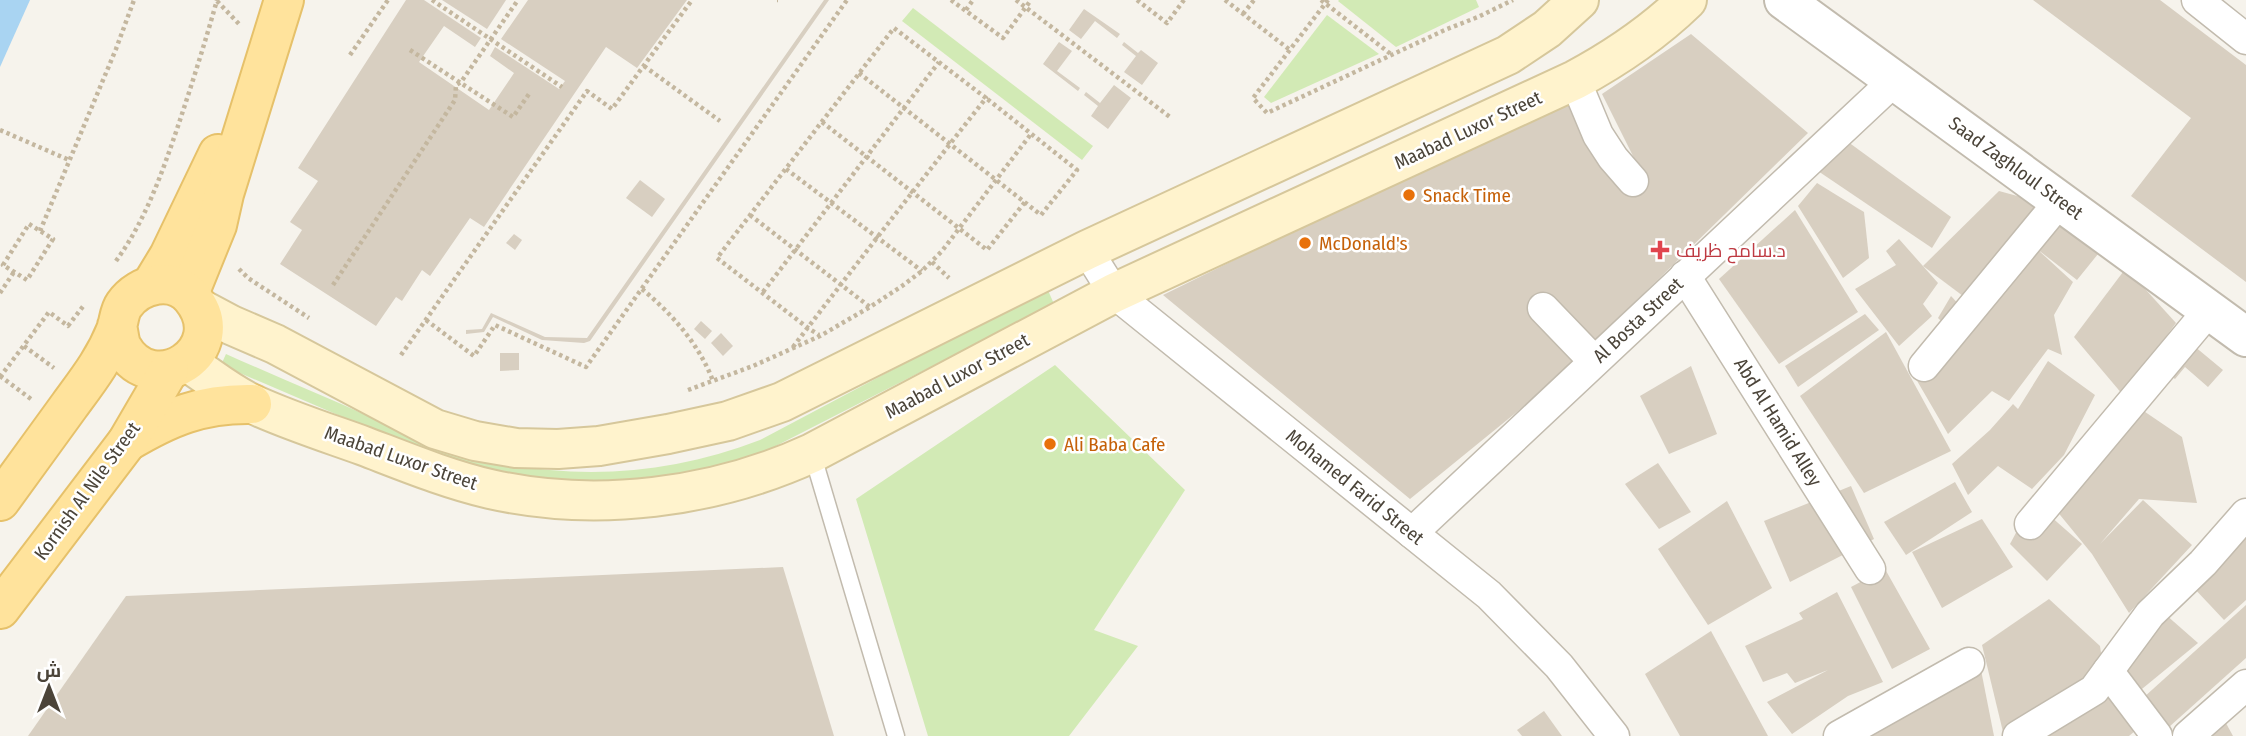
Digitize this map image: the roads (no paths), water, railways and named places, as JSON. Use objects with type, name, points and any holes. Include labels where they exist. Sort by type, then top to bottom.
[{"type":"main road","name":"Kornish Al Nile Street","points":[[0,609],[127,442],[178,366],[200,347],[205,329],[195,302],[224,194],[284,0]]},
{"type":"main road","name":"Maabad Luxor Street","points":[[195,302],[231,325],[275,344],[435,429],[475,441],[516,448],[558,449],[611,444],[728,421],[782,402],[1087,250],[1508,55],[1548,29],[1579,0]]},
{"type":"main road","name":"Maabad Luxor Street","points":[[178,366],[252,404],[441,475],[491,489],[539,497],[595,500],[669,495],[741,480],[778,469],[812,453],[1114,293],[1575,80],[1609,62],[1641,40],[1687,0]]},
{"type":"main road","name":"Kornish Al Nile Street","points":[[0,500],[103,359],[122,307],[134,292],[152,284],[169,256],[265,62]]},
{"type":"main road","points":[[152,284],[172,285],[195,302]]},
{"type":"main road","points":[[117,326],[121,345],[133,360],[150,370],[178,366]]},
{"type":"main road","points":[[127,442],[154,426],[189,411],[227,404],[252,404]]},
{"type":"street","name":"Saad Zaghloul Street","points":[[1784,0],[2246,337]]},
{"type":"street","points":[[2197,0],[2246,39]]},
{"type":"street","points":[[1575,80],[1598,135],[1633,181]]},
{"type":"street","name":"Al Bosta Street","points":[[1412,533],[1895,80]]},
{"type":"street","points":[[1924,366],[2060,201]]},
{"type":"street","name":"Mohamed Farid Street","points":[[1087,250],[1114,293],[1489,595],[1559,666],[1614,736]]},
{"type":"street","name":"Abd Al Hamid Alley","points":[[1685,276],[1870,569]]},
{"type":"street","points":[[1543,308],[1594,361]]},
{"type":"street","points":[[2029,524],[2210,309]]},
{"type":"street","points":[[2018,736],[2094,690],[2150,614],[2203,563],[2246,514]]},
{"type":"street","points":[[1839,736],[1969,663]]},
{"type":"street","points":[[2108,671],[2157,736]]},
{"type":"street","points":[[2188,736],[2245,689]]},
{"type":"lane","points":[[812,453],[896,736]]},
{"type":"water","points":[[0,0],[30,0],[0,67]]},
{"type":"place","name":"Snack Time","points":[[1409,195]]},
{"type":"place","name":"McDonald's","points":[[1305,243]]},
{"type":"place","name":"د.سامح ظريف","points":[[1660,250]]},
{"type":"place","name":"Ali Baba Cafe","points":[[1050,444]]}]
